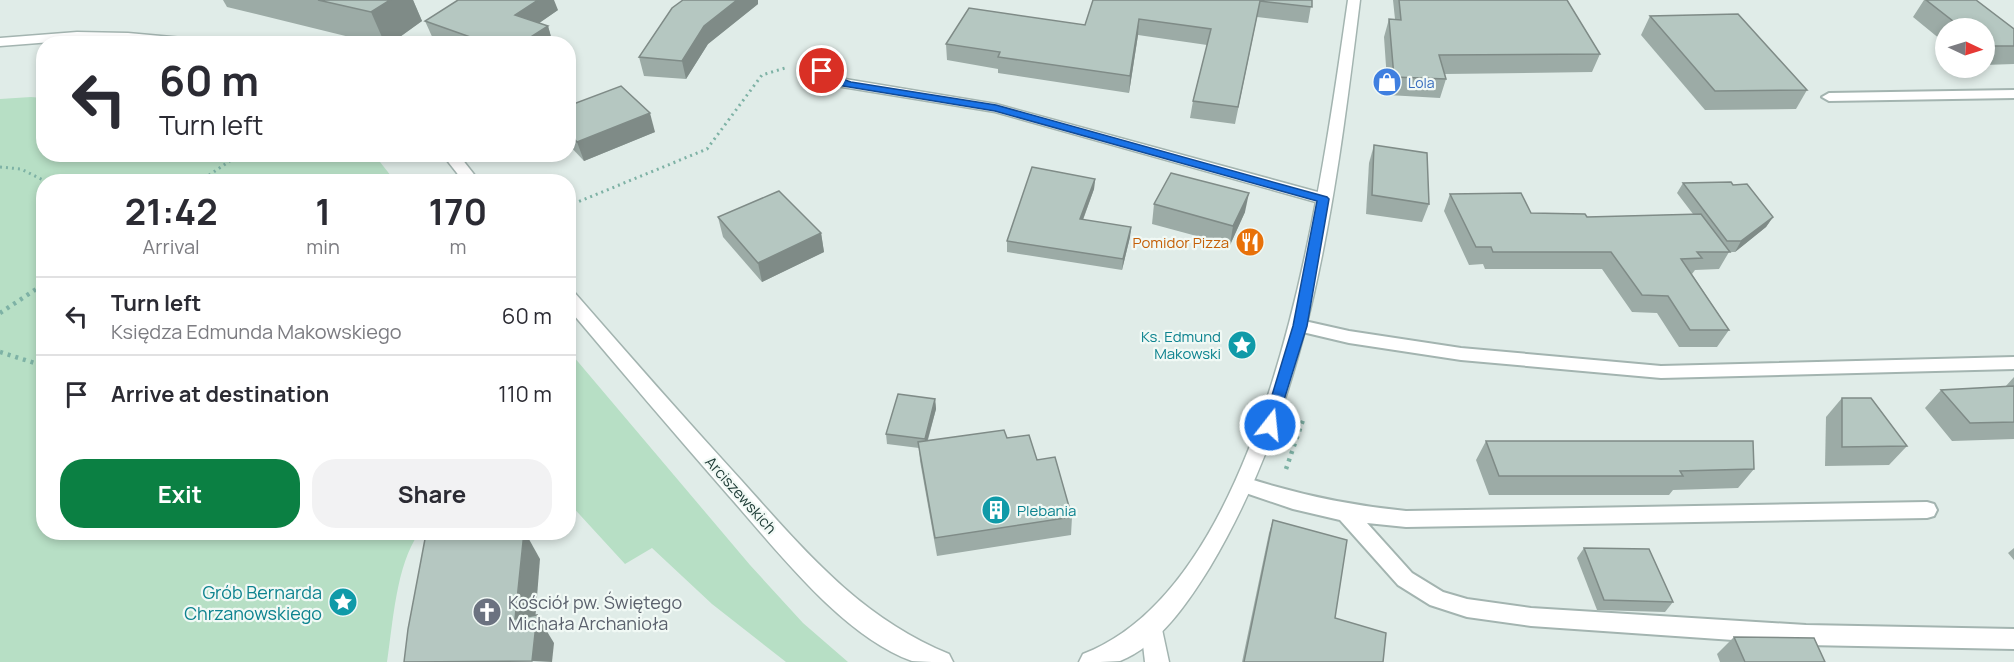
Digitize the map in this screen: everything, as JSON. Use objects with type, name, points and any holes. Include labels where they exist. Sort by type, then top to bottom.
[{"type":"street","points":[[1091,662],[1125,647],[1152,627],[1179,594],[1214,543],[1244,485],[1270,425],[1300,326],[1323,199],[1354,0]]},
{"type":"street","points":[[0,42],[36,40]]},
{"type":"street","points":[[809,61],[835,82],[996,108],[1323,199]]},
{"type":"street","points":[[456,162],[465,174]]},
{"type":"street","name":"Arciszewskich","points":[[576,306],[657,402],[783,542],[836,596],[882,634],[941,662]]},
{"type":"street","points":[[1152,627],[1156,662]]},
{"type":"lane","points":[[1829,98],[2014,94]]},
{"type":"lane","points":[[1300,326],[1349,337],[1461,354],[1661,372],[2014,363]]},
{"type":"lane","points":[[1244,485],[1293,501],[1346,513],[1406,519],[1928,510]]},
{"type":"lane","points":[[1346,513],[1405,579],[1437,599],[1467,608],[1531,617],[1806,635],[2014,639]]},
{"type":"path","points":[[576,203],[707,149],[762,75],[809,61]]},
{"type":"path","points":[[211,174],[228,162]]},
{"type":"path","points":[[0,167],[21,170],[36,177]]},
{"type":"path","points":[[0,313],[36,289]]},
{"type":"path","points":[[0,352],[36,363]]},
{"type":"green space","points":[[36,97],[36,162],[380,162],[389,174],[36,174],[36,540],[415,540],[400,578],[387,662],[0,662],[0,99]]},
{"type":"green space","points":[[576,359],[750,565],[803,623],[848,662],[786,662],[712,604],[652,548],[625,564],[576,511]]},
{"type":"building","points":[[318,0],[390,0],[371,12]]},
{"type":"building","points":[[458,0],[538,0],[515,15],[548,26],[532,36],[467,36],[425,21]]},
{"type":"building","points":[[683,0],[737,0],[704,26],[682,61],[639,57],[672,8]]},
{"type":"building","points":[[1093,0],[1312,0],[1312,7],[1260,1],[1238,107],[1193,101],[1211,29],[1139,19],[1130,76],[998,57],[1000,52],[946,44],[969,8],[1085,25]]},
{"type":"building","points":[[1399,0],[1567,0],[1600,54],[1439,55],[1446,79],[1394,77],[1389,19],[1401,20]]},
{"type":"building","points":[[1926,0],[1976,0],[2014,29],[2014,46],[1995,46],[1995,18],[1949,18]]},
{"type":"building","points":[[1738,14],[1807,90],[1715,91],[1650,16]]},
{"type":"building","points":[[621,86],[650,113],[577,142],[576,103]]},
{"type":"building","points":[[1374,145],[1427,153],[1429,204],[1372,195]]},
{"type":"building","points":[[1032,167],[1095,179],[1080,219],[1131,227],[1123,259],[1007,241]]},
{"type":"building","points":[[1171,173],[1249,193],[1233,226],[1154,204]]},
{"type":"building","points":[[1731,182],[1733,185],[1747,184],[1773,217],[1741,241],[1727,241],[1683,183]]},
{"type":"building","points":[[779,191],[821,233],[758,263],[718,217]]},
{"type":"building","points":[[1521,193],[1531,213],[1585,214],[1587,217],[1701,214],[1730,252],[1697,252],[1702,258],[1681,259],[1729,330],[1690,330],[1668,296],[1642,295],[1611,252],[1493,252],[1491,247],[1476,247],[1450,194]]},
{"type":"building","points":[[2014,386],[2014,422],[1970,423],[1941,390]]},
{"type":"building","points":[[898,394],[935,399],[925,439],[886,434]]},
{"type":"building","points":[[1842,398],[1871,398],[1907,446],[1842,447]]},
{"type":"building","name":"Plebania","points":[[1004,430],[1007,438],[1029,435],[1037,460],[1055,457],[1072,517],[935,538],[918,442]]},
{"type":"building","points":[[1486,441],[1753,441],[1754,469],[1680,471],[1683,476],[1499,476]]},
{"type":"building","points":[[1273,520],[1347,540],[1335,618],[1386,633],[1383,662],[1244,662]]},
{"type":"building","name":"Kościół pw. Świętego Michała Archanioła","points":[[425,540],[523,540],[515,619],[537,615],[532,661],[404,662]]},
{"type":"building","points":[[1584,548],[1649,549],[1673,602],[1604,600]]},
{"type":"building","points":[[1734,637],[1814,638],[1825,662],[1745,662]]},
{"type":"place","name":"Lola","points":[[1387,82]]},
{"type":"place","name":"Pomidor Pizza","points":[[1250,242]]},
{"type":"place","name":"Ks. Edmund Makowski","points":[[1242,345]]},
{"type":"place","name":"Plebania","points":[[996,510]]},
{"type":"place","name":"Grób Bernarda Chrzanowskiego","points":[[343,602]]},
{"type":"place","name":"Kościół pw. Świętego Michała Archanioła","points":[[487,612]]},
{"type":"route","points":[[822,71],[835,82],[996,108],[1323,199],[1300,326],[1270,425]]}]
